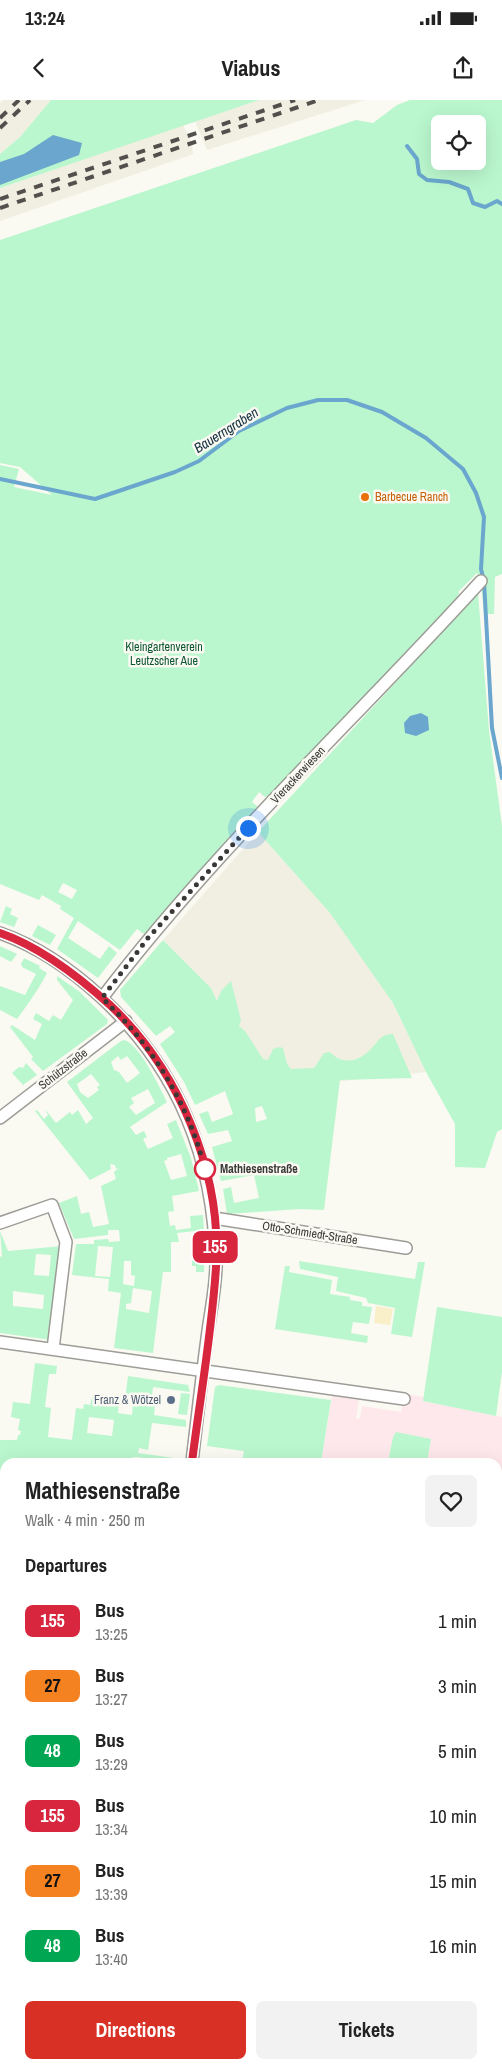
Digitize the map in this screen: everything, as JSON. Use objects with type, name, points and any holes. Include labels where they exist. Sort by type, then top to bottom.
[{"type":"street","name":"Vierackerwiesen","points":[[102,998],[148,938],[481,581]]},
{"type":"street","points":[[0,933],[13,938],[65,968],[102,998],[126,1021],[155,1058],[191,1125],[209,1185],[214,1218],[216,1266],[192,1458]]},
{"type":"street","name":"Schützstraße","points":[[0,1118],[126,1021]]},
{"type":"street","points":[[0,1223],[52,1205],[66,1242],[53,1349]]},
{"type":"street","name":"Otto-Schmiedt-Straße","points":[[214,1218],[406,1248]]},
{"type":"street","points":[[0,1342],[404,1399]]},
{"type":"shaded area","points":[[3,100],[51,100],[20,137],[0,154],[0,103]]},
{"type":"shaded area","points":[[259,100],[365,100],[207,150],[195,121]]},
{"type":"shaded area","points":[[183,125],[192,144],[193,154],[0,221],[0,188]]},
{"type":"shaded area","points":[[258,832],[330,913],[361,954],[393,1003],[426,1072],[260,1090],[211,988],[163,940]]},
{"type":"shaded area","points":[[405,1394],[424,1397],[423,1401],[502,1417],[502,1458],[428,1458],[431,1439],[393,1437],[389,1458],[322,1458],[332,1396],[359,1400],[356,1419],[360,1418],[362,1406],[401,1412]]},
{"type":"green space","points":[[51,100],[259,100],[0,188],[0,154],[20,137]]},
{"type":"green space","name":"Kleingartenverein Leutzscher Aue","points":[[410,100],[502,100],[502,574],[495,577],[494,614],[484,614],[481,581],[477,573],[459,591],[458,599],[272,795],[265,797],[259,792],[252,802],[258,807],[258,811],[147,936],[137,929],[120,950],[78,921],[68,938],[100,959],[109,946],[117,953],[98,978],[57,949],[74,918],[60,909],[61,906],[42,895],[39,900],[0,884],[0,465],[19,469],[14,487],[52,495],[20,467],[0,463],[0,240],[356,120],[373,123],[397,105]],"holes":[[[63,883],[77,890],[72,899],[58,892]]]},
{"type":"green space","points":[[478,593],[489,730],[502,826],[502,1129],[497,1132],[485,1168],[455,1167],[455,1124],[426,1072],[393,1003],[330,913],[258,832]]},
{"type":"green space","points":[[6,906],[12,909],[10,914],[18,918],[14,927],[0,922]]},
{"type":"green space","points":[[38,925],[56,935],[50,945],[32,936]]},
{"type":"green space","points":[[163,940],[211,988],[217,1001],[221,991],[231,981],[241,1020],[239,1026],[245,1031],[263,1059],[268,1060],[273,1049],[279,1047],[283,1048],[287,1064],[291,1069],[314,1068],[324,1053],[330,1052],[339,1059],[354,1060],[369,1051],[382,1037],[393,1034],[412,1078],[340,1080],[324,1210],[300,1209],[227,1214],[223,1189],[231,1187],[234,1203],[259,1198],[254,1175],[221,1181],[212,1147],[232,1141],[228,1130],[208,1134],[199,1114],[208,1111],[212,1122],[233,1114],[225,1091],[195,1105],[184,1082],[160,1044],[175,1032],[170,1026],[156,1036],[121,997],[120,990]],"holes":[[[262,1106],[267,1119],[256,1122],[255,1108]]]},
{"type":"green space","points":[[0,946],[17,954],[11,962],[0,956]]},
{"type":"green space","points":[[24,958],[40,966],[39,968],[47,973],[17,1019],[0,1010],[0,986],[25,995],[36,974],[22,967],[21,964]]},
{"type":"green space","points":[[57,976],[80,992],[108,1020],[107,1024],[43,1071],[31,1059],[33,1057],[10,1027],[12,1025],[35,1040],[42,1024],[33,1019],[36,1013],[49,1021],[53,1015],[61,1020],[73,1000],[57,980]]},
{"type":"green space","points":[[125,1040],[137,1050],[167,1102],[130,1127],[136,1135],[144,1131],[147,1137],[143,1139],[148,1149],[173,1138],[167,1124],[176,1120],[191,1158],[199,1191],[172,1196],[174,1211],[168,1212],[170,1226],[175,1225],[176,1230],[191,1228],[190,1216],[203,1215],[204,1230],[177,1233],[179,1242],[171,1242],[171,1272],[163,1272],[153,1353],[114,1348],[121,1293],[108,1291],[109,1279],[72,1275],[76,1244],[94,1244],[94,1240],[108,1239],[109,1242],[120,1241],[119,1230],[108,1230],[108,1235],[74,1239],[59,1203],[77,1196],[81,1214],[89,1212],[93,1227],[109,1224],[101,1186],[116,1179],[114,1172],[119,1168],[116,1169],[115,1165],[110,1164],[111,1169],[90,1180],[35,1111],[37,1110],[44,1119],[48,1115],[45,1109],[56,1123],[70,1112],[72,1115],[78,1110],[86,1124],[93,1118],[67,1082],[121,1041]],"holes":[[[118,1056],[121,1060],[127,1056],[140,1073],[127,1083],[119,1072],[114,1070],[111,1062]],[[91,1074],[100,1085],[97,1087],[99,1090],[88,1098],[80,1092],[77,1084]],[[148,1089],[155,1103],[136,1115],[129,1107],[134,1103],[131,1098]],[[181,1154],[187,1176],[171,1180],[164,1161],[167,1158]],[[98,1246],[113,1247],[110,1277],[95,1276]],[[124,1261],[131,1261],[131,1275],[135,1276],[134,1286],[123,1284]],[[133,1288],[152,1291],[149,1313],[126,1309],[126,1304],[131,1303]]]},
{"type":"green space","points":[[26,1063],[37,1075],[23,1085],[12,1073],[19,1067],[23,1068]]},
{"type":"green space","points":[[0,1231],[8,1251],[62,1246],[51,1340],[0,1333],[0,1257],[2,1256]],"holes":[[[36,1254],[51,1255],[49,1276],[34,1275]],[[13,1291],[44,1295],[43,1309],[13,1306]]]},
{"type":"green space","points":[[196,1250],[205,1250],[204,1272],[196,1272],[196,1266],[192,1266],[192,1255],[196,1255]]},
{"type":"green space","points":[[299,1261],[415,1279],[418,1262],[425,1262],[412,1337],[391,1334],[395,1308],[368,1303],[366,1298],[336,1291],[338,1277],[300,1269]]},
{"type":"green space","points":[[285,1266],[290,1266],[289,1272],[332,1280],[330,1294],[350,1297],[350,1300],[362,1302],[362,1306],[372,1307],[369,1324],[353,1322],[351,1333],[368,1336],[367,1343],[275,1329]]},
{"type":"green space","points":[[437,1307],[502,1317],[502,1371],[496,1416],[423,1401]]},
{"type":"green space","points":[[35,1363],[57,1366],[56,1374],[49,1374],[45,1407],[51,1408],[48,1437],[72,1440],[76,1408],[83,1409],[84,1404],[90,1405],[92,1397],[101,1398],[101,1400],[119,1400],[118,1413],[132,1415],[133,1402],[125,1401],[128,1376],[188,1385],[190,1392],[153,1387],[152,1396],[156,1396],[154,1415],[186,1420],[186,1427],[152,1423],[148,1450],[139,1448],[138,1453],[174,1458],[0,1458],[0,1440],[17,1440],[21,1431],[18,1430],[20,1419],[11,1417],[13,1402],[30,1404]],"holes":[[[89,1417],[114,1420],[112,1436],[87,1433]]]},
{"type":"green space","points":[[219,1385],[331,1400],[322,1458],[243,1458],[244,1451],[207,1446],[215,1387]]},
{"type":"green space","points":[[181,1393],[190,1394],[187,1415],[178,1414]]},
{"type":"green space","points":[[396,1432],[431,1439],[428,1458],[389,1458],[393,1437]]},
{"type":"sand","points":[[376,1306],[393,1309],[390,1325],[374,1323]]},
{"type":"water","points":[[53,135],[82,143],[79,155],[0,185],[0,162],[24,154]]},
{"type":"water","points":[[421,713],[428,717],[429,730],[416,736],[405,733],[404,723],[410,716]]},
{"type":"waterway","points":[[407,146],[417,159],[419,174],[427,180],[449,182],[468,189],[473,203],[485,207],[497,201],[502,204]]},
{"type":"waterway","name":"Bauerngraben","points":[[0,479],[95,499],[175,472],[199,461],[239,431],[287,408],[318,400],[347,400],[382,412],[426,438],[463,469],[476,493],[484,517],[481,569],[484,581],[492,728],[502,778]]},
{"type":"railway","points":[[0,118],[19,100]]},
{"type":"railway","points":[[0,128],[30,100]]},
{"type":"railway","points":[[0,199],[295,100]]},
{"type":"railway","points":[[0,208],[319,100]]},
{"type":"bus line","name":"155","points":[[0,933],[13,938],[65,968],[85,982],[126,1021],[150,1050],[180,1101],[191,1125],[204,1162],[209,1185],[214,1218],[216,1266],[192,1458]]},
{"type":"place","name":"Barbecue Ranch","points":[[365,497]]},
{"type":"place","name":"Mathiesenstraße","points":[[205,1169]]},
{"type":"place","name":"Franz & Wötzel","points":[[171,1400]]},
{"type":"route","points":[[205,1169],[206,1174],[204,1162],[191,1125],[169,1081],[150,1050],[126,1021],[102,998],[148,938],[248,828]]}]
